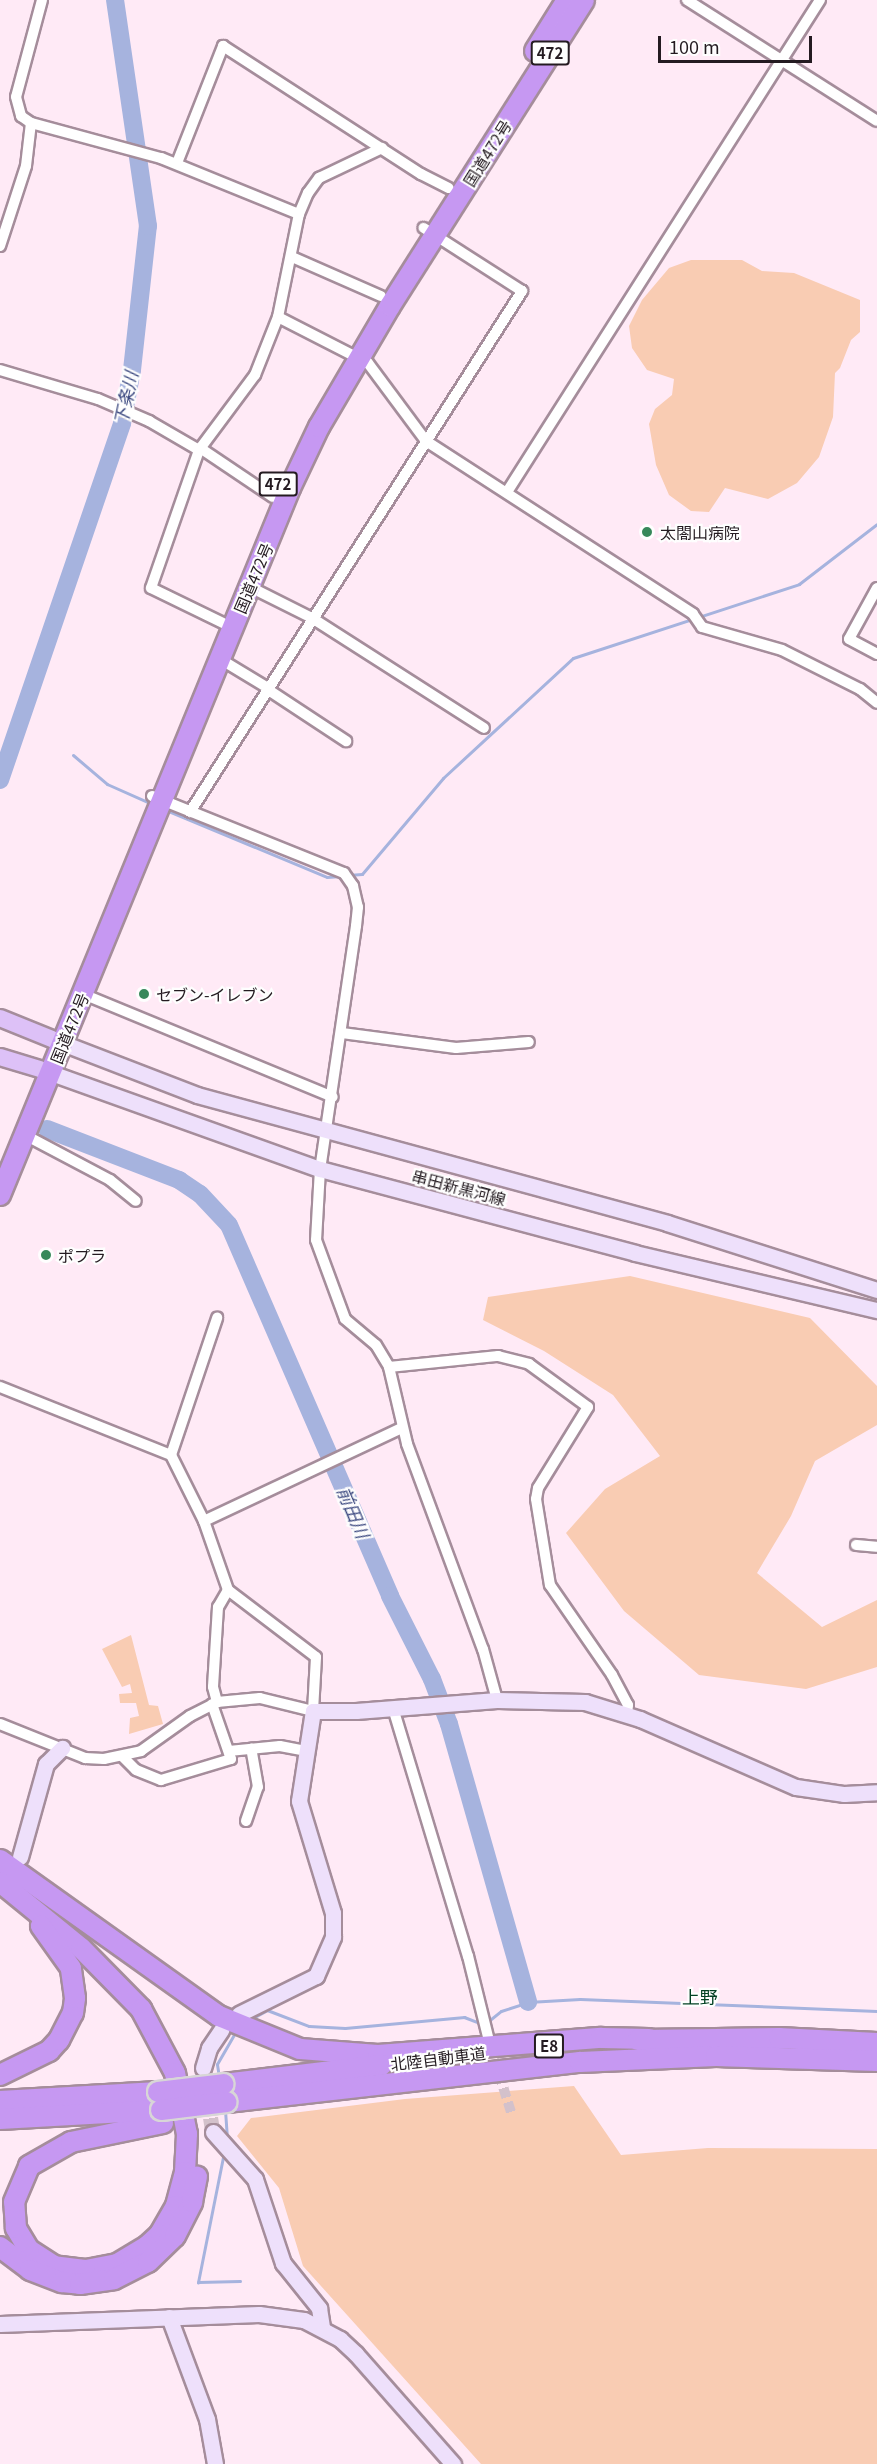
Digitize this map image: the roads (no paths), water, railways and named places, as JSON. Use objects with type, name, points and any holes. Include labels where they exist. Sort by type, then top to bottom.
[{"type":"highway","name":"国道472号","points":[[0,1165],[45,1071],[157,798],[220,659],[319,427],[381,296],[430,231],[449,188],[567,0]]},
{"type":"highway","name":"国道472号","points":[[57,1041],[83,994],[223,623],[273,497],[303,429],[353,355],[430,231],[584,0]]},
{"type":"highway","name":"国道472号","points":[[0,1195],[25,1136],[45,1071]]},
{"type":"highway","points":[[0,1860],[132,1979],[162,2019],[190,2081],[199,2125],[200,2162],[192,2202],[175,2236],[163,2251],[131,2272],[97,2283],[62,2282],[30,2270],[0,2247]]},
{"type":"highway","points":[[22,1879],[219,2016],[300,2049],[378,2055],[601,2038],[649,2039]]},
{"type":"highway","points":[[0,1883],[63,1953],[71,1968],[75,1998],[68,2027],[49,2051],[0,2075]]},
{"type":"highway","points":[[0,1883],[65,1933],[141,2009],[175,2073],[187,2134],[185,2172],[176,2206],[159,2235],[147,2246],[117,2264],[85,2270],[54,2266],[29,2250],[16,2228],[14,2215],[16,2189],[29,2166],[71,2142],[161,2108],[226,2099]]},
{"type":"highway","name":"北陸自動車道","points":[[0,2119],[161,2108],[226,2099],[506,2050],[649,2039],[779,2038],[877,2043]]},
{"type":"highway","name":"北陸自動車道","points":[[226,2099],[650,2058],[782,2056],[877,2061]]},
{"type":"highway","name":"北陸自動車道","points":[[0,2101],[161,2108]]},
{"type":"main road","points":[[0,1018],[57,1041]]},
{"type":"main road","points":[[0,1057],[45,1071]]},
{"type":"street","points":[[42,0],[16,98],[21,116],[31,123],[162,158],[299,214]]},
{"type":"street","points":[[687,0],[877,121]]},
{"type":"street","points":[[507,492],[820,0]]},
{"type":"street","points":[[177,164],[224,46],[382,148],[449,188]]},
{"type":"street","points":[[0,246],[26,166],[31,123]]},
{"type":"street","points":[[223,623],[151,588],[199,449],[255,375],[278,316],[292,257],[299,214],[319,178],[382,148]]},
{"type":"street","points":[[190,812],[522,291],[430,231]]},
{"type":"street","points":[[292,257],[381,296]]},
{"type":"street","points":[[278,316],[368,363],[426,441],[693,614],[702,627],[782,650],[860,689],[877,703]]},
{"type":"street","points":[[0,370],[98,399],[149,421],[199,449],[273,497]]},
{"type":"street","points":[[250,587],[312,618],[484,728]]},
{"type":"street","points":[[877,588],[849,639],[877,654]]},
{"type":"street","points":[[220,659],[346,741]]},
{"type":"street","points":[[157,798],[349,878],[358,908],[329,1131],[320,1169],[316,1240],[345,1320],[376,1345],[389,1367],[402,1428],[483,1648],[497,1700]]},
{"type":"street","points":[[83,994],[333,1097]]},
{"type":"street","points":[[342,1033],[456,1048],[529,1042]]},
{"type":"street","name":"串田新黒河線","points":[[57,1041],[197,1095],[667,1223],[877,1290]]},
{"type":"street","name":"串田新黒河線","points":[[45,1071],[320,1169],[635,1253],[877,1310]]},
{"type":"street","points":[[25,1136],[110,1180],[136,1201]]},
{"type":"street","points":[[171,1455],[217,1318]]},
{"type":"street","points":[[389,1367],[498,1356],[529,1364],[588,1407],[538,1488],[536,1499],[550,1585],[612,1675],[628,1705],[627,1715]]},
{"type":"street","points":[[0,1387],[171,1455],[204,1521],[228,1590],[316,1657],[313,1710],[299,1801],[333,1913],[333,1937],[316,1976],[239,2014]]},
{"type":"street","points":[[204,1521],[402,1428]]},
{"type":"street","points":[[856,1545],[877,1547]]},
{"type":"street","points":[[123,1757],[136,1770],[161,1780],[231,1759],[215,1703],[213,1687],[218,1607],[228,1590]]},
{"type":"street","points":[[0,1724],[85,1758],[123,1757],[141,1751],[215,1703],[260,1698],[313,1710],[393,1708],[497,1700],[576,1701],[627,1715],[796,1787],[844,1794],[877,1792]]},
{"type":"street","points":[[393,1708],[468,1956],[490,2045]]},
{"type":"street","points":[[229,1751],[280,1746],[306,1751]]},
{"type":"street","points":[[20,1857],[46,1764],[62,1748]]},
{"type":"street","points":[[246,1821],[258,1787],[251,1749]]},
{"type":"street","points":[[203,2068],[209,2048],[221,2030]]},
{"type":"street","points":[[213,2132],[255,2179],[283,2263],[319,2308],[322,2328]]},
{"type":"street","points":[[0,2324],[259,2314],[304,2320],[322,2328],[356,2354],[453,2464]]},
{"type":"street","points":[[169,2317],[207,2419],[215,2464]]},
{"type":"waterway","name":"下条川","points":[[0,780],[122,423],[132,370],[148,226],[115,0]]},
{"type":"waterway","points":[[348,875],[362,874],[443,778],[573,658],[799,584],[877,524]]},
{"type":"waterway","points":[[73,755],[107,784],[152,804]]},
{"type":"waterway","points":[[166,810],[327,877],[341,876]]},
{"type":"waterway","name":"前田川","points":[[47,1129],[179,1180],[200,1194],[229,1225],[390,1596],[432,1679],[449,1724],[528,2002]]},
{"type":"waterway","points":[[486,2023],[501,2011],[528,2002],[580,1999],[877,2011]]},
{"type":"waterway","points":[[249,2020],[267,2010],[309,2026],[345,2028],[464,2017],[480,2023]]},
{"type":"waterway","points":[[219,2077],[217,2064],[237,2030]]},
{"type":"waterway","points":[[225,2110],[227,2139]]},
{"type":"waterway","points":[[224,2152],[198,2282],[240,2281]]},
{"type":"tunnel","points":[[490,2045],[512,2115]]},
{"type":"tunnel","points":[[207,2095],[213,2132]]},
{"type":"place","name":"太閤山病院","points":[[647,532]]},
{"type":"place","name":"セブン-イレブン","points":[[144,994]]},
{"type":"place","name":"ポプラ","points":[[46,1255]]},
{"type":"district","name":"上野","points":[[700,1996]]}]
